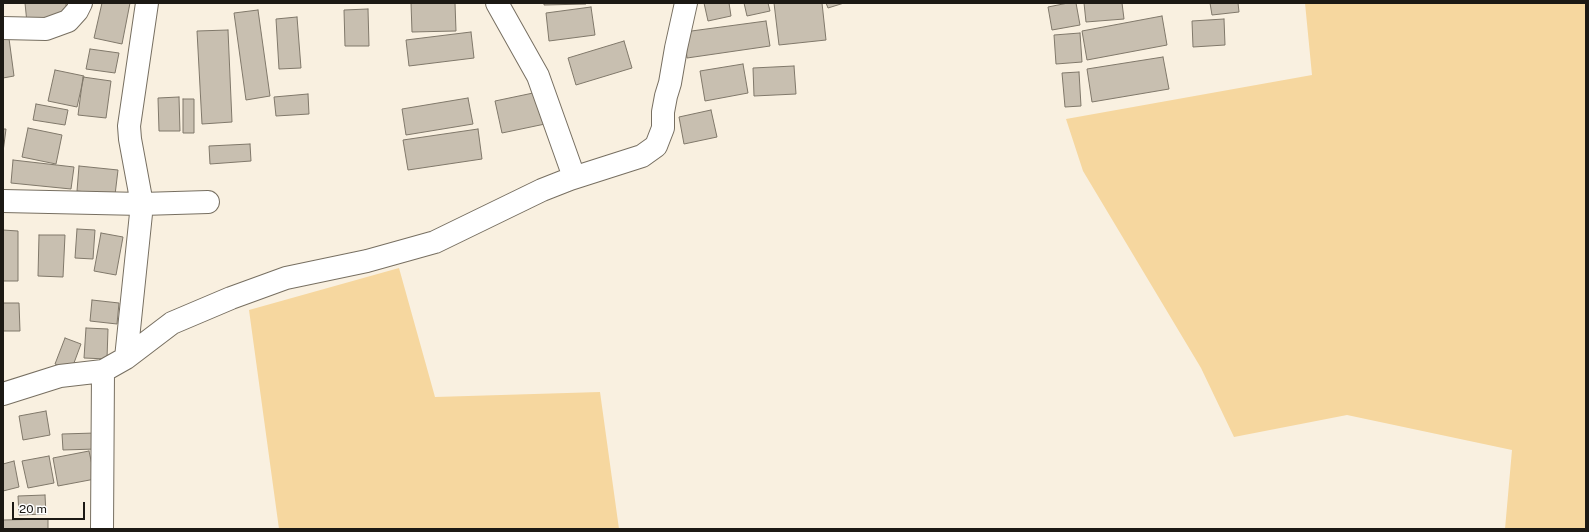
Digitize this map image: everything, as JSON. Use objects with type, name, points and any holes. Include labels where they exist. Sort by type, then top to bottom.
[{"type":"street","points":[[3,28],[46,29],[68,21],[77,11],[81,3]]},
{"type":"street","points":[[126,358],[142,204],[130,140],[129,126],[147,3]]},
{"type":"street","points":[[497,3],[538,76],[574,177]]},
{"type":"street","points":[[3,394],[60,376],[103,371],[126,358],[172,323],[231,298],[286,278],[367,261],[435,242],[542,190],[574,177],[642,156],[656,146],[663,128],[663,112],[686,3]]},
{"type":"street","points":[[3,201],[142,204],[208,202]]},
{"type":"street","points":[[102,529],[103,371]]},
{"type":"shaded area","points":[[1305,3],[1586,3],[1586,529],[1505,529],[1512,450],[1347,415],[1234,437],[1201,368],[1083,171],[1066,119],[1312,75]]},
{"type":"shaded area","points":[[399,268],[435,397],[600,392],[619,529],[279,529],[249,310]]},
{"type":"building","points":[[25,3],[66,3],[67,19],[27,23]]},
{"type":"building","points":[[102,3],[130,3],[122,44],[94,38]]},
{"type":"building","points":[[411,3],[455,3],[456,31],[412,32]]},
{"type":"building","points":[[544,3],[586,3],[586,4],[544,5]]},
{"type":"building","points":[[704,3],[729,3],[731,16],[708,21]]},
{"type":"building","points":[[744,3],[768,3],[770,11],[747,16]]},
{"type":"building","points":[[774,3],[822,3],[826,40],[779,45]]},
{"type":"building","points":[[826,3],[844,3],[828,8]]},
{"type":"building","points":[[1076,3],[1080,25],[1052,30],[1048,7]]},
{"type":"building","points":[[1084,3],[1122,3],[1124,19],[1086,22]]},
{"type":"building","points":[[1210,3],[1238,3],[1239,12],[1212,15]]},
{"type":"building","points":[[591,7],[595,35],[549,41],[546,13]]},
{"type":"building","points":[[368,9],[369,46],[345,46],[344,10]]},
{"type":"building","points":[[258,10],[270,96],[246,100],[234,13]]},
{"type":"building","points":[[1162,16],[1167,45],[1087,60],[1082,31]]},
{"type":"building","points":[[297,17],[301,68],[279,69],[276,19]]},
{"type":"building","points":[[1224,19],[1225,45],[1193,47],[1192,21]]},
{"type":"building","points":[[766,21],[770,46],[687,58],[684,32]]},
{"type":"building","points":[[228,30],[232,122],[202,124],[197,31]]},
{"type":"building","points":[[3,31],[8,31],[14,76],[3,78]]},
{"type":"building","points":[[471,32],[474,58],[409,66],[406,40]]},
{"type":"building","points":[[1080,33],[1082,62],[1056,64],[1054,35]]},
{"type":"building","points":[[624,41],[632,68],[576,85],[568,58]]},
{"type":"building","points":[[90,49],[119,53],[115,73],[86,69]]},
{"type":"building","points":[[1163,57],[1169,89],[1092,102],[1087,69]]},
{"type":"building","points":[[743,64],[748,93],[705,101],[700,71]]},
{"type":"building","points":[[794,66],[796,94],[754,96],[753,68]]},
{"type":"building","points":[[55,70],[84,76],[77,107],[48,101]]},
{"type":"building","points":[[1079,72],[1081,106],[1065,107],[1062,73]]},
{"type":"building","points":[[83,77],[111,81],[106,118],[78,115]]},
{"type":"building","points":[[538,92],[545,124],[502,133],[495,101]]},
{"type":"building","points":[[308,94],[309,114],[276,116],[274,97]]},
{"type":"building","points":[[179,97],[180,131],[159,131],[158,98]]},
{"type":"building","points":[[468,98],[473,124],[406,135],[402,109]]},
{"type":"building","points":[[183,99],[194,99],[194,133],[183,133]]},
{"type":"building","points":[[36,104],[68,110],[65,125],[33,120]]},
{"type":"building","points":[[711,110],[717,137],[684,144],[679,117]]},
{"type":"building","points":[[28,128],[62,135],[56,164],[22,157]]},
{"type":"building","points":[[3,129],[6,129],[3,152]]},
{"type":"building","points":[[478,129],[482,159],[408,170],[403,140]]},
{"type":"building","points":[[250,144],[251,161],[210,164],[209,146]]},
{"type":"building","points":[[13,160],[74,167],[71,189],[11,183]]},
{"type":"building","points":[[79,166],[118,170],[115,195],[77,191]]},
{"type":"building","points":[[77,229],[95,230],[93,259],[75,258]]},
{"type":"building","points":[[3,230],[18,231],[18,281],[3,281]]},
{"type":"building","points":[[101,233],[123,237],[116,275],[94,271]]},
{"type":"building","points":[[39,235],[65,235],[63,277],[38,276]]},
{"type":"building","points":[[92,300],[119,303],[117,324],[90,321]]},
{"type":"building","points":[[3,303],[19,303],[20,331],[3,331]]},
{"type":"building","points":[[86,328],[108,329],[107,359],[84,358]]},
{"type":"building","points":[[65,338],[81,344],[71,371],[55,364]]},
{"type":"building","points":[[46,411],[50,435],[23,440],[19,416]]},
{"type":"building","points":[[95,433],[96,449],[63,450],[62,434]]},
{"type":"building","points":[[89,451],[95,479],[58,486],[53,458]]},
{"type":"building","points":[[49,456],[54,483],[28,488],[22,461]]},
{"type":"building","points":[[14,461],[19,487],[3,491],[3,464]]},
{"type":"building","points":[[45,495],[46,514],[19,515],[18,496]]},
{"type":"building","points":[[48,519],[48,529],[3,529],[3,520]]}]
